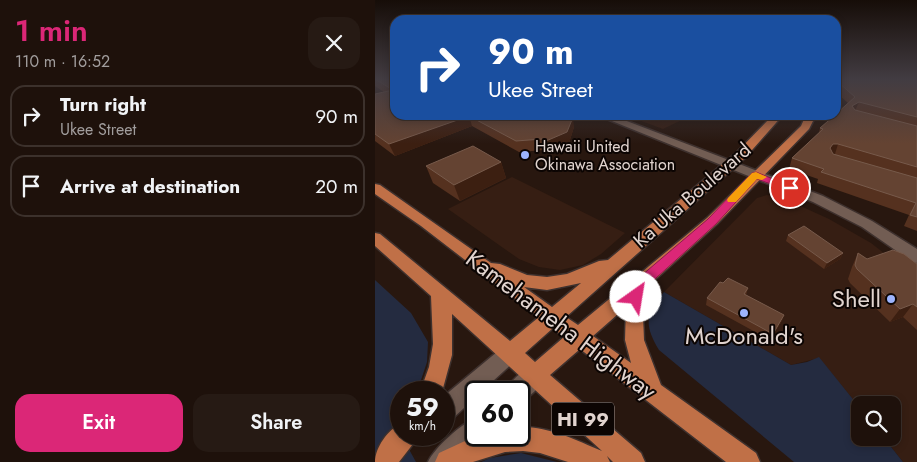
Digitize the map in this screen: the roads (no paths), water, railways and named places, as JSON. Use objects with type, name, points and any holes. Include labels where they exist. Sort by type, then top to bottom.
[{"type":"main road","name":"Ka Uka Boulevard","points":[[510,353],[553,318],[728,165],[774,120]]},
{"type":"main road","name":"Ka Uka Boulevard","points":[[535,375],[712,221],[799,134],[808,120]]},
{"type":"main road","name":"Kamehameha Highway","points":[[375,188],[747,462]]},
{"type":"main road","name":"HI 99","points":[[375,238],[510,353],[632,462]]},
{"type":"main road","points":[[470,257],[525,281],[540,283],[578,278],[624,255]]},
{"type":"main road","points":[[639,285],[633,309],[633,337],[642,366],[654,393]]},
{"type":"main road","points":[[435,381],[440,368],[445,340],[441,295]]},
{"type":"main road","points":[[448,462],[478,446],[497,440],[513,438],[530,439],[563,446],[597,462]]},
{"type":"main road","points":[[384,462],[396,446]]},
{"type":"street","points":[[615,120],[843,211],[887,236],[917,257]]},
{"type":"street","name":"Ka Uka Boulevard","points":[[455,401],[510,353]]},
{"type":"street","name":"Ka Uka Boulevard","points":[[529,381],[535,375]]},
{"type":"street","points":[[441,462],[465,440]]},
{"type":"street","points":[[384,462],[403,446]]},
{"type":"place","name":"Hawaii United Okinawa Association","points":[[525,155]]},
{"type":"place","name":"Shell","points":[[891,299]]},
{"type":"place","name":"McDonald's","points":[[744,313]]}]
